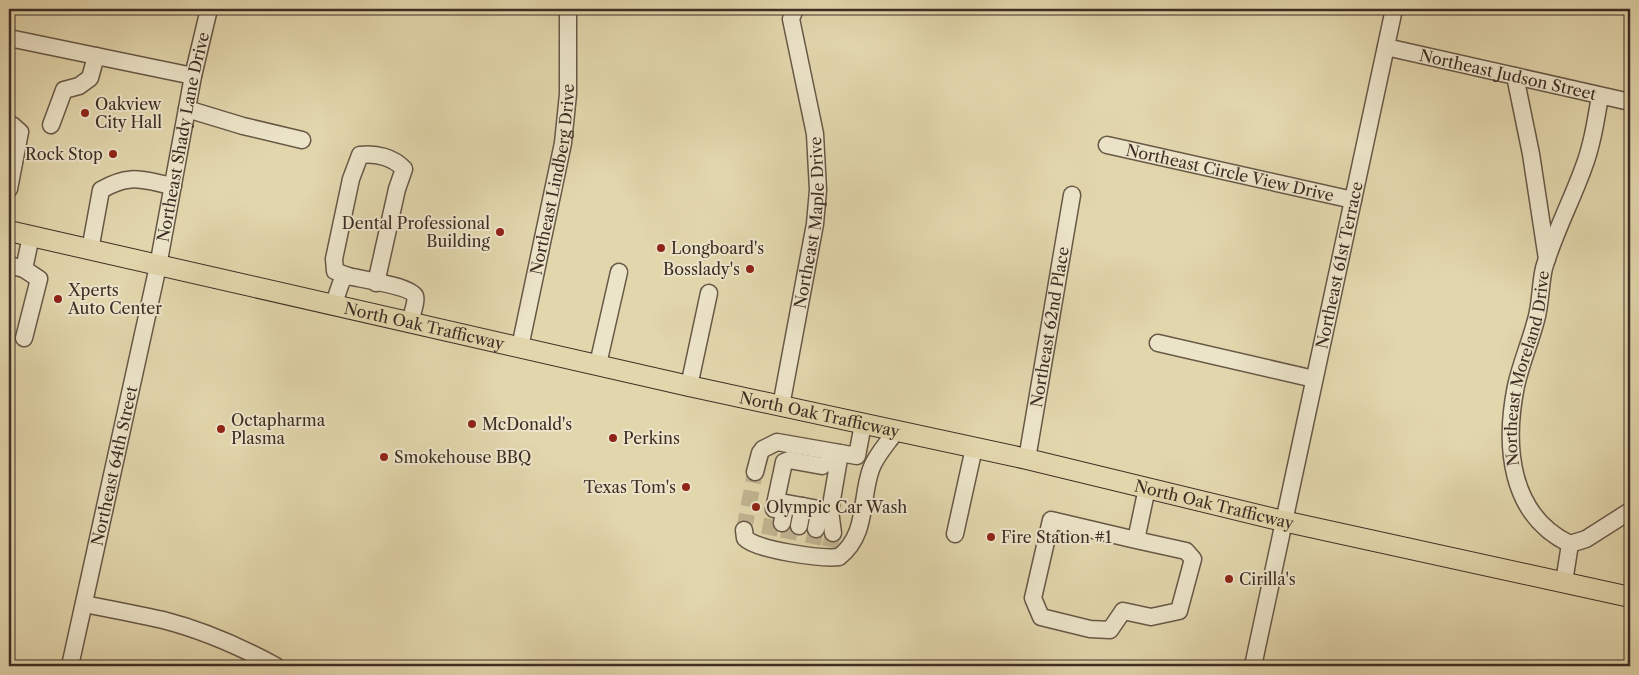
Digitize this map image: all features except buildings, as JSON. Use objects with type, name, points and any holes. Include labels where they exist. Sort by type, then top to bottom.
[{"type":"main road","name":"North Oak Trafficway","points":[[9,231],[689,386],[1027,459],[1283,521],[1630,597]]},
{"type":"street","name":"Northeast Shady Lane Drive","points":[[158,266],[193,76],[209,9]]},
{"type":"street","name":"Northeast Lindberg Drive","points":[[520,347],[563,143],[568,94],[568,9]]},
{"type":"street","name":"Northeast 61st Terrace","points":[[1253,666],[1394,9]]},
{"type":"street","name":"Northeast Maple Drive","points":[[781,406],[815,224],[818,190],[816,134],[792,12]]},
{"type":"street","points":[[9,38],[193,76]]},
{"type":"street","name":"Northeast Judson Street","points":[[1386,47],[1630,102]]},
{"type":"street","points":[[51,125],[64,90],[78,86],[90,78],[96,56]]},
{"type":"street","name":"Northeast Moreland Drive","points":[[1515,76],[1531,154],[1547,261]]},
{"type":"street","name":"Northeast Moreland Drive","points":[[1570,544],[1557,538],[1544,528],[1533,516],[1524,501],[1517,485],[1513,461],[1512,412],[1516,387],[1540,307],[1544,269],[1589,152],[1600,96]]},
{"type":"street","points":[[187,109],[243,126],[302,140]]},
{"type":"street","points":[[9,125],[12,125],[20,132],[9,189]]},
{"type":"street","name":"Northeast Circle View Drive","points":[[1107,146],[1353,200]]},
{"type":"street","points":[[376,283],[397,189],[404,169],[396,161],[371,153],[360,155],[351,179],[334,259],[335,272],[348,276],[376,283],[406,290],[414,294],[416,298],[410,323]]},
{"type":"street","points":[[90,250],[101,190],[113,183],[130,178],[173,186]]},
{"type":"street","name":"Northeast 62nd Place","points":[[1027,459],[1072,196]]},
{"type":"street","points":[[24,338],[39,279],[16,267],[31,236]]},
{"type":"street","name":"Northeast 64th Street","points":[[70,666],[158,266]]},
{"type":"street","points":[[598,364],[619,272]]},
{"type":"street","points":[[333,306],[342,280],[348,276]]},
{"type":"street","points":[[689,386],[709,293]]},
{"type":"street","points":[[1158,343],[1314,379]]},
{"type":"street","points":[[863,424],[857,456],[870,472]]},
{"type":"street","points":[[744,530],[745,538],[750,542],[802,533],[839,557],[845,553],[858,534],[864,512],[870,472],[879,453],[896,431]]},
{"type":"street","points":[[755,472],[760,453],[763,449],[776,442],[835,457],[857,456]]},
{"type":"street","points":[[955,534],[974,448]]},
{"type":"street","points":[[802,533],[835,457]]},
{"type":"street","points":[[802,533],[784,462],[789,460],[822,466],[835,457]]},
{"type":"street","points":[[1136,540],[1147,488]]},
{"type":"street","points":[[1564,582],[1570,544],[1586,538],[1630,511]]},
{"type":"street","points":[[1051,520],[1136,540],[1186,551],[1193,559],[1179,611],[1151,617],[1123,611],[1110,630],[1090,629],[1041,617],[1033,598],[1051,520]]},
{"type":"street","points":[[84,604],[163,621],[199,632],[276,666]]},
{"type":"tunnel","points":[[744,530],[755,472]]},
{"type":"tunnel","points":[[769,535],[774,509]]},
{"type":"tunnel","points":[[788,539],[791,524]]},
{"type":"tunnel","points":[[813,544],[816,529]]},
{"type":"tunnel","points":[[830,547],[833,533]]},
{"type":"place","name":"Oakview City Hall","points":[[85,113]]},
{"type":"place","name":"Rock Stop","points":[[113,154]]},
{"type":"place","name":"Dental Professional Building","points":[[500,232]]},
{"type":"place","name":"Longboard's","points":[[661,248]]},
{"type":"place","name":"Bosslady's","points":[[750,269]]},
{"type":"place","name":"Xperts Auto Center","points":[[58,299]]},
{"type":"place","name":"McDonald's","points":[[472,424]]},
{"type":"place","name":"Octapharma Plasma","points":[[221,429]]},
{"type":"place","name":"Perkins","points":[[613,438]]},
{"type":"place","name":"Smokehouse BBQ","points":[[384,457]]},
{"type":"place","name":"Texas Tom's","points":[[686,487]]},
{"type":"place","name":"Olympic Car Wash","points":[[756,507]]},
{"type":"place","name":"Fire Station #1","points":[[991,537]]},
{"type":"place","name":"Cirilla's","points":[[1229,579]]}]
